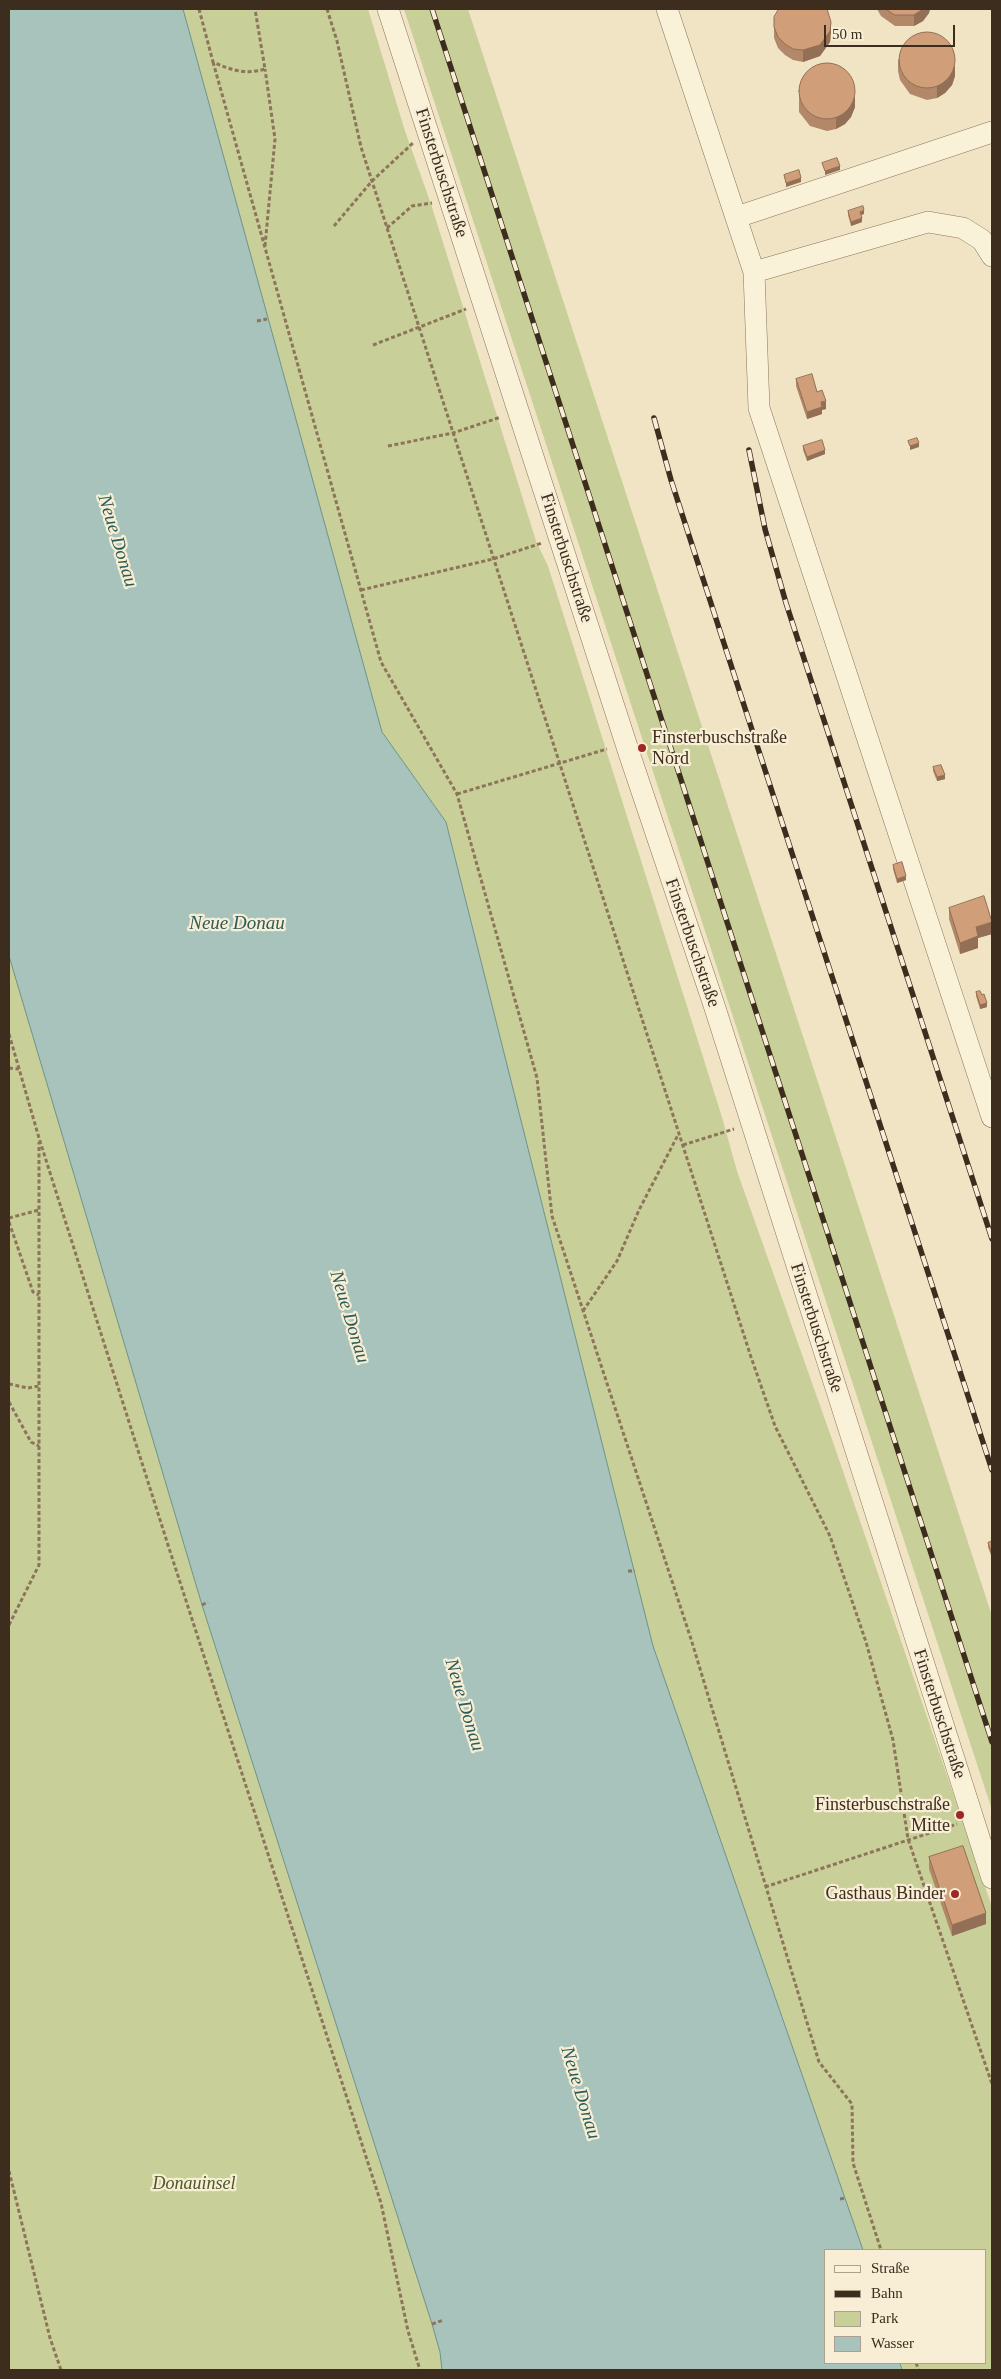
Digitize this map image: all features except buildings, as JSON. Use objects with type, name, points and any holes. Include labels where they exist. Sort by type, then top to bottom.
[{"type":"street","name":"Finsterbuschstraße","points":[[388,9],[518,412],[715,1008],[992,1878]]},
{"type":"street","points":[[667,9],[754,272],[759,408],[992,1117]]},
{"type":"street","points":[[737,217],[992,132]]},
{"type":"street","points":[[754,272],[928,222],[963,228],[982,240],[992,256]]},
{"type":"path","points":[[199,9],[264,249],[381,662],[457,794],[537,1078],[552,1216],[691,1639],[819,2062],[852,2104],[853,2163],[880,2249]]},
{"type":"path","points":[[256,9],[275,139],[264,249]]},
{"type":"path","points":[[327,9],[337,41],[360,147],[775,1426],[830,1536],[866,1642],[894,1740],[908,1840],[992,2084]]},
{"type":"path","points":[[213,62],[241,72],[253,73],[265,69]]},
{"type":"path","points":[[334,226],[372,181],[410,145],[428,134]]},
{"type":"path","points":[[387,228],[412,206],[431,204],[448,196]]},
{"type":"path","points":[[373,345],[483,302]]},
{"type":"path","points":[[257,322],[267,319]]},
{"type":"path","points":[[388,446],[452,433],[518,412]]},
{"type":"path","points":[[361,590],[493,559],[559,537]]},
{"type":"path","points":[[457,794],[559,765],[613,747]]},
{"type":"path","points":[[9,1034],[39,1138],[168,1545],[381,2203],[408,2331],[420,2370]]},
{"type":"path","points":[[9,1068],[19,1069]]},
{"type":"path","points":[[684,1145],[735,1129]]},
{"type":"path","points":[[584,1311],[617,1261],[639,1210],[679,1132]]},
{"type":"path","points":[[9,1625],[39,1564],[39,1138]]},
{"type":"path","points":[[9,1218],[39,1210]]},
{"type":"path","points":[[9,1222],[32,1292],[39,1294]]},
{"type":"path","points":[[9,1384],[28,1388],[39,1386]]},
{"type":"path","points":[[9,1402],[31,1442],[39,1446]]},
{"type":"path","points":[[628,1571],[635,1571]]},
{"type":"path","points":[[202,1605],[208,1602]]},
{"type":"path","points":[[765,1887],[962,1822]]},
{"type":"path","points":[[9,2171],[50,2338],[62,2370]]},
{"type":"path","points":[[840,2199],[846,2198]]},
{"type":"path","points":[[432,2324],[444,2320]]},
{"type":"green space","points":[[183,9],[368,9],[536,541],[548,566],[721,1114],[737,1171],[834,1445],[992,1907],[992,2370],[902,2370],[900,2364],[986,2364],[986,2249],[863,2249],[653,1646],[446,822],[382,732]]},
{"type":"green space","points":[[404,9],[468,9],[992,1616],[992,1810]]},
{"type":"green space","name":"Donauinsel","points":[[9,956],[202,1605],[432,2324],[440,2352],[442,2370],[9,2370]]},
{"type":"water","name":"Neue Donau","points":[[9,9],[183,9],[382,732],[446,822],[653,1646],[863,2249],[824,2249],[824,2364],[900,2364],[902,2370],[442,2370],[440,2352],[432,2324],[202,1605],[9,956]]},
{"type":"railway","points":[[432,9],[992,1742]]},
{"type":"railway","points":[[654,418],[671,480],[992,1470]]},
{"type":"railway","points":[[749,450],[765,529],[786,603],[992,1239]]},
{"type":"place","name":"Finsterbuschstraße Nord","points":[[642,748]]},
{"type":"place","name":"Finsterbuschstraße Mitte","points":[[960,1815]]},
{"type":"place","name":"Gasthaus Binder","points":[[955,1894]]}]
